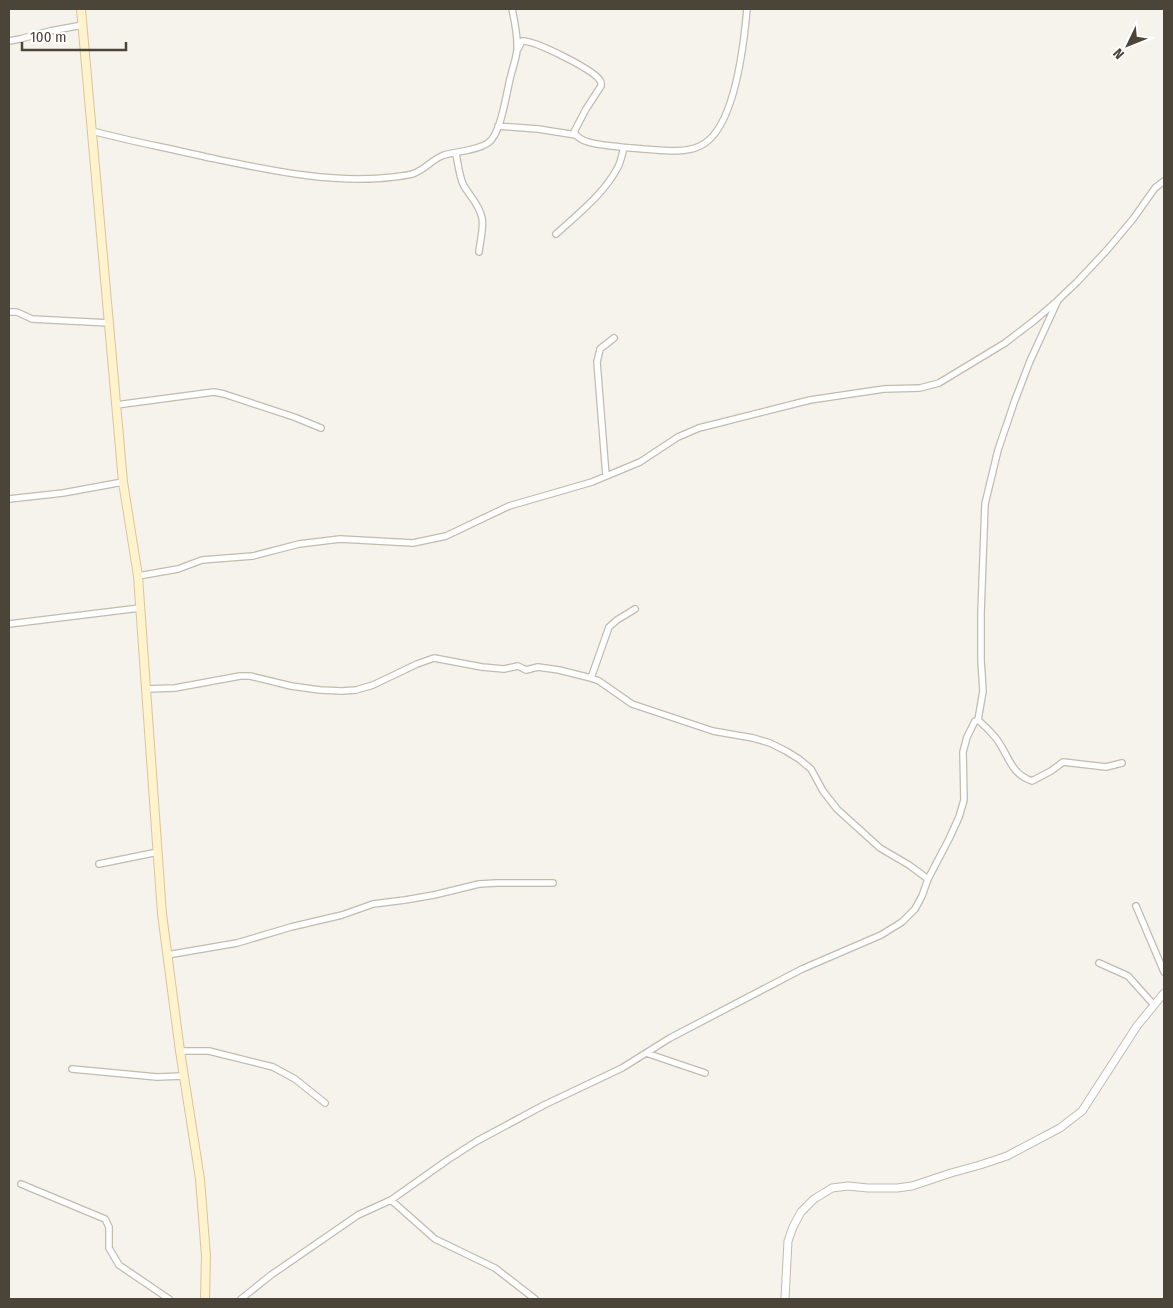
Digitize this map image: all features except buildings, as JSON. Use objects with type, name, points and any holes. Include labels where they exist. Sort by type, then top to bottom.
[{"type":"main road","points":[[81,9],[123,482],[138,576],[162,914],[180,1051],[200,1180],[206,1256],[206,1299]]},
{"type":"street","points":[[512,9],[517,32],[517,52]]},
{"type":"street","points":[[498,126],[538,129],[576,135],[582,140],[624,148],[666,151],[684,150],[700,146],[712,137],[725,117],[735,84],[744,41],[747,9]]},
{"type":"street","points":[[9,40],[83,24]]},
{"type":"street","points":[[92,131],[246,166],[326,177],[377,179],[410,175],[437,158],[489,142],[495,135],[501,119],[517,52],[522,41],[526,40],[586,68],[600,80],[600,86],[574,132],[576,135]]},
{"type":"street","points":[[556,234],[594,200],[608,184],[620,165],[624,148]]},
{"type":"street","points":[[453,154],[456,154],[462,182],[476,201],[482,217],[483,224],[479,252]]},
{"type":"street","points":[[138,576],[178,569],[202,560],[253,556],[299,544],[340,539],[413,543],[446,536],[509,506],[592,482],[640,462],[678,437],[699,428],[810,400],[884,389],[920,388],[939,383],[1005,343],[1058,300],[1107,250],[1133,219],[1155,188],[1164,181]]},
{"type":"street","points":[[240,1299],[271,1275],[358,1215],[391,1200],[449,1158],[478,1141],[544,1105],[622,1068],[670,1038],[802,969],[881,935],[902,922],[915,909],[959,817],[964,800],[963,752],[967,737],[975,721],[978,720],[984,691],[981,660],[981,613],[985,504],[998,450],[1030,362],[1058,300]]},
{"type":"street","points":[[9,312],[17,312],[32,319],[109,323]]},
{"type":"street","points":[[1035,320],[1051,317]]},
{"type":"street","points":[[606,476],[597,362],[600,349],[614,338]]},
{"type":"street","points":[[116,405],[214,392],[294,417],[321,428]]},
{"type":"street","points":[[9,499],[63,493],[123,482]]},
{"type":"street","points":[[9,624],[140,608]]},
{"type":"street","points":[[591,678],[609,627],[616,620],[635,609]]},
{"type":"street","points":[[146,689],[175,688],[240,676],[250,676],[291,686],[320,690],[356,690],[373,685],[434,658],[482,667],[504,669],[518,666],[526,670],[538,667],[559,670],[599,681],[632,704],[713,731],[753,738],[786,750],[811,769],[823,791],[842,814],[880,848],[928,879]]},
{"type":"street","points":[[978,720],[996,737],[1012,768],[1023,778],[1032,781],[1051,771],[1062,762],[1106,767],[1122,763]]},
{"type":"street","points":[[99,864],[158,852]]},
{"type":"street","points":[[167,955],[237,943],[291,927],[342,915],[373,904],[424,897],[479,884],[510,882],[553,883]]},
{"type":"street","points":[[1136,906],[1164,972]]},
{"type":"street","points":[[1100,963],[1128,976],[1154,1005]]},
{"type":"street","points":[[785,1299],[788,1241],[801,1212],[814,1199],[832,1188],[848,1186],[897,1188],[912,1186],[1007,1156],[1060,1128],[1082,1110],[1129,1038],[1164,993]]},
{"type":"street","points":[[180,1051],[209,1051],[273,1067],[295,1079],[325,1103]]},
{"type":"street","points":[[646,1053],[705,1073]]},
{"type":"street","points":[[72,1069],[157,1076],[184,1076]]},
{"type":"street","points":[[21,1184],[104,1219],[109,1226],[109,1248],[119,1265],[169,1299]]},
{"type":"street","points":[[391,1200],[435,1239],[494,1268],[535,1299]]}]
